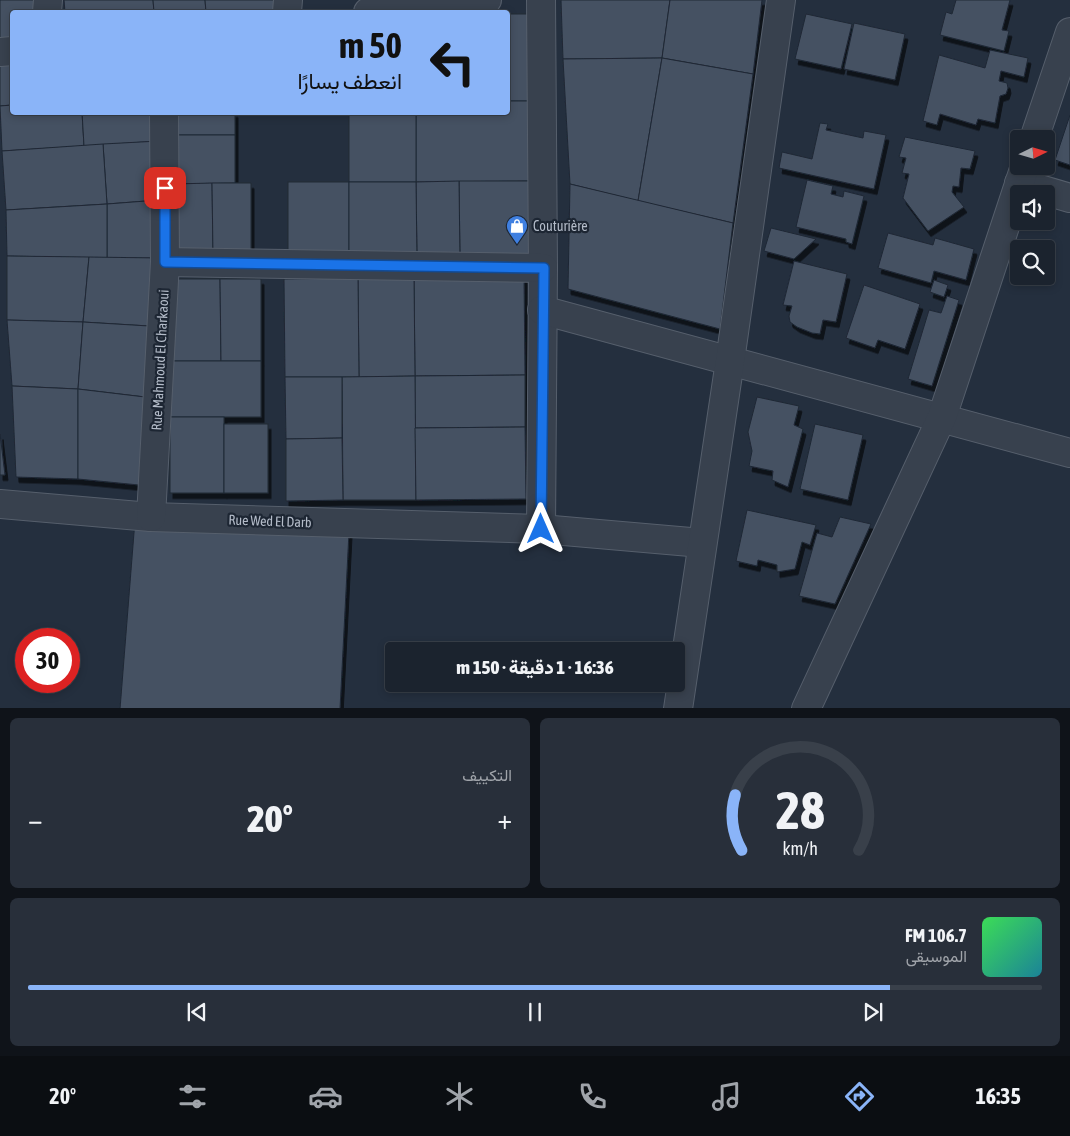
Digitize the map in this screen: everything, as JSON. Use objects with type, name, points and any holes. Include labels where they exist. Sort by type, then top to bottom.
[{"type":"street","points":[[388,10],[486,0]]},
{"type":"street","points":[[541,0],[544,268],[542,310],[541,529]]},
{"type":"street","points":[[678,708],[730,361],[780,0]]},
{"type":"street","points":[[1037,130],[1070,32]]},
{"type":"street","name":"Rue Mahmoud El Charkaoui","points":[[151,517],[165,262],[164,115]]},
{"type":"street","points":[[806,708],[942,418],[1022,175],[1070,198]]},
{"type":"street","points":[[165,262],[544,268]]},
{"type":"street","points":[[542,310],[1070,453]]},
{"type":"street","name":"Rue Wed El Darb","points":[[0,504],[151,517],[541,529],[702,543]]},
{"type":"building","points":[[0,0],[34,0],[34,10],[10,10],[10,44],[0,43]]},
{"type":"building","points":[[64,0],[153,0],[154,10],[65,10]]},
{"type":"building","points":[[153,0],[205,0],[206,10],[154,10]]},
{"type":"building","points":[[205,0],[275,0],[275,10],[206,10]]},
{"type":"building","points":[[561,0],[670,0],[662,58],[563,59]]},
{"type":"building","points":[[670,0],[762,0],[753,74],[662,58]]},
{"type":"building","points":[[956,0],[1010,0],[1002,30],[1009,31],[1004,51],[940,35],[946,12],[952,14]]},
{"type":"building","points":[[510,14],[528,14],[529,101],[510,101]]},
{"type":"building","points":[[806,14],[852,24],[841,69],[795,59]]},
{"type":"building","points":[[854,23],[905,34],[895,80],[844,69]]},
{"type":"building","points":[[990,50],[1028,58],[1024,77],[1001,71],[999,81],[1007,83],[1008,88],[1006,94],[1000,96],[995,123],[978,119],[976,125],[940,114],[937,125],[923,121],[939,55],[985,68]]},
{"type":"building","points":[[10,56],[10,105],[0,106],[0,57]]},
{"type":"building","points":[[662,58],[638,201],[570,184],[563,59]]},
{"type":"building","points":[[662,58],[753,74],[733,223],[638,201]]},
{"type":"building","points":[[510,101],[529,101],[529,181],[416,182],[416,115],[510,115]]},
{"type":"building","points":[[10,105],[10,115],[82,115],[84,146],[2,151],[0,106]]},
{"type":"building","points":[[82,115],[157,115],[159,141],[84,146]]},
{"type":"building","points":[[172,115],[235,115],[235,135],[173,135]]},
{"type":"building","points":[[349,115],[416,115],[416,182],[349,182]]},
{"type":"building","points":[[1070,115],[1070,165],[1055,160]]},
{"type":"building","points":[[820,123],[828,124],[826,130],[863,138],[864,131],[886,135],[874,189],[779,168],[782,152],[812,159]]},
{"type":"building","points":[[173,135],[235,135],[235,183],[174,184]]},
{"type":"building","points":[[905,137],[975,151],[970,169],[961,168],[959,187],[953,186],[952,192],[964,207],[928,231],[903,198],[909,174],[902,173],[906,158],[899,157]]},
{"type":"building","points":[[159,141],[159,200],[107,204],[103,144]]},
{"type":"building","points":[[103,144],[107,204],[6,210],[2,151]]},
{"type":"building","points":[[807,180],[833,186],[831,194],[843,197],[844,191],[864,196],[852,244],[846,242],[846,239],[796,227]]},
{"type":"building","points":[[459,181],[529,181],[530,258],[460,259]]},
{"type":"building","points":[[459,181],[460,259],[417,259],[416,182]]},
{"type":"building","points":[[288,182],[349,182],[349,259],[288,259]]},
{"type":"building","points":[[349,182],[416,182],[417,259],[349,259]]},
{"type":"building","points":[[212,183],[213,255],[174,255],[174,184]]},
{"type":"building","points":[[212,183],[251,183],[251,255],[213,255]]},
{"type":"building","points":[[570,184],[733,223],[720,329],[568,289]]},
{"type":"building","points":[[159,200],[158,258],[107,258],[107,204]]},
{"type":"building","points":[[107,204],[107,258],[7,256],[6,210]]},
{"type":"building","points":[[771,228],[816,239],[794,259],[764,251]]},
{"type":"building","points":[[888,233],[933,245],[935,238],[974,249],[966,280],[934,271],[931,283],[878,268]]},
{"type":"building","points":[[7,256],[89,257],[83,322],[7,320]]},
{"type":"building","points":[[89,257],[158,258],[149,326],[83,322]]},
{"type":"building","points":[[794,261],[847,274],[836,322],[823,320],[820,334],[797,327],[790,322],[789,316],[792,306],[783,305]]},
{"type":"building","points":[[524,276],[525,375],[415,376],[414,277]]},
{"type":"building","points":[[414,277],[415,376],[359,377],[358,278]]},
{"type":"building","points":[[358,278],[359,377],[285,377],[284,279]]},
{"type":"building","points":[[170,279],[220,279],[221,361],[170,361]]},
{"type":"building","points":[[220,279],[261,279],[261,361],[221,361]]},
{"type":"building","points":[[934,280],[948,285],[944,297],[930,292]]},
{"type":"building","points":[[864,285],[920,304],[905,349],[878,340],[875,348],[846,338]]},
{"type":"building","points":[[947,296],[959,300],[932,386],[908,379],[929,310],[941,313]]},
{"type":"building","points":[[7,320],[83,322],[78,389],[12,386]]},
{"type":"building","points":[[83,322],[149,326],[145,397],[78,389]]},
{"type":"building","points":[[170,361],[261,361],[261,417],[170,417]]},
{"type":"building","points":[[525,375],[525,427],[415,428],[415,376]]},
{"type":"building","points":[[415,376],[416,500],[343,500],[342,377]]},
{"type":"building","points":[[285,377],[342,377],[342,438],[286,439]]},
{"type":"building","points":[[12,386],[78,389],[78,479],[16,477]]},
{"type":"building","points":[[78,389],[145,397],[139,485],[78,479]]},
{"type":"building","points":[[757,397],[799,406],[794,425],[803,429],[788,487],[772,480],[773,471],[749,466],[752,451],[748,432]]},
{"type":"building","points":[[170,417],[224,417],[224,493],[170,493]]},
{"type":"building","points":[[224,424],[268,424],[268,493],[224,493]]},
{"type":"building","points":[[815,424],[863,435],[848,500],[800,489]]},
{"type":"building","points":[[525,427],[526,499],[416,500],[415,428]]},
{"type":"building","points":[[0,434],[5,475],[0,475]]},
{"type":"building","points":[[342,438],[343,500],[286,501],[286,439]]},
{"type":"building","points":[[747,510],[816,525],[810,545],[802,542],[795,569],[777,572],[777,565],[758,560],[757,566],[736,561]]},
{"type":"building","points":[[840,517],[871,524],[835,604],[799,596],[817,533],[832,537]]},
{"type":"building","points":[[135,520],[349,532],[340,708],[120,708]]},
{"type":"place","name":"Couturière","points":[[517,245]]},
{"type":"route","points":[[165,188],[165,262],[544,268],[542,310],[541,529]]}]
